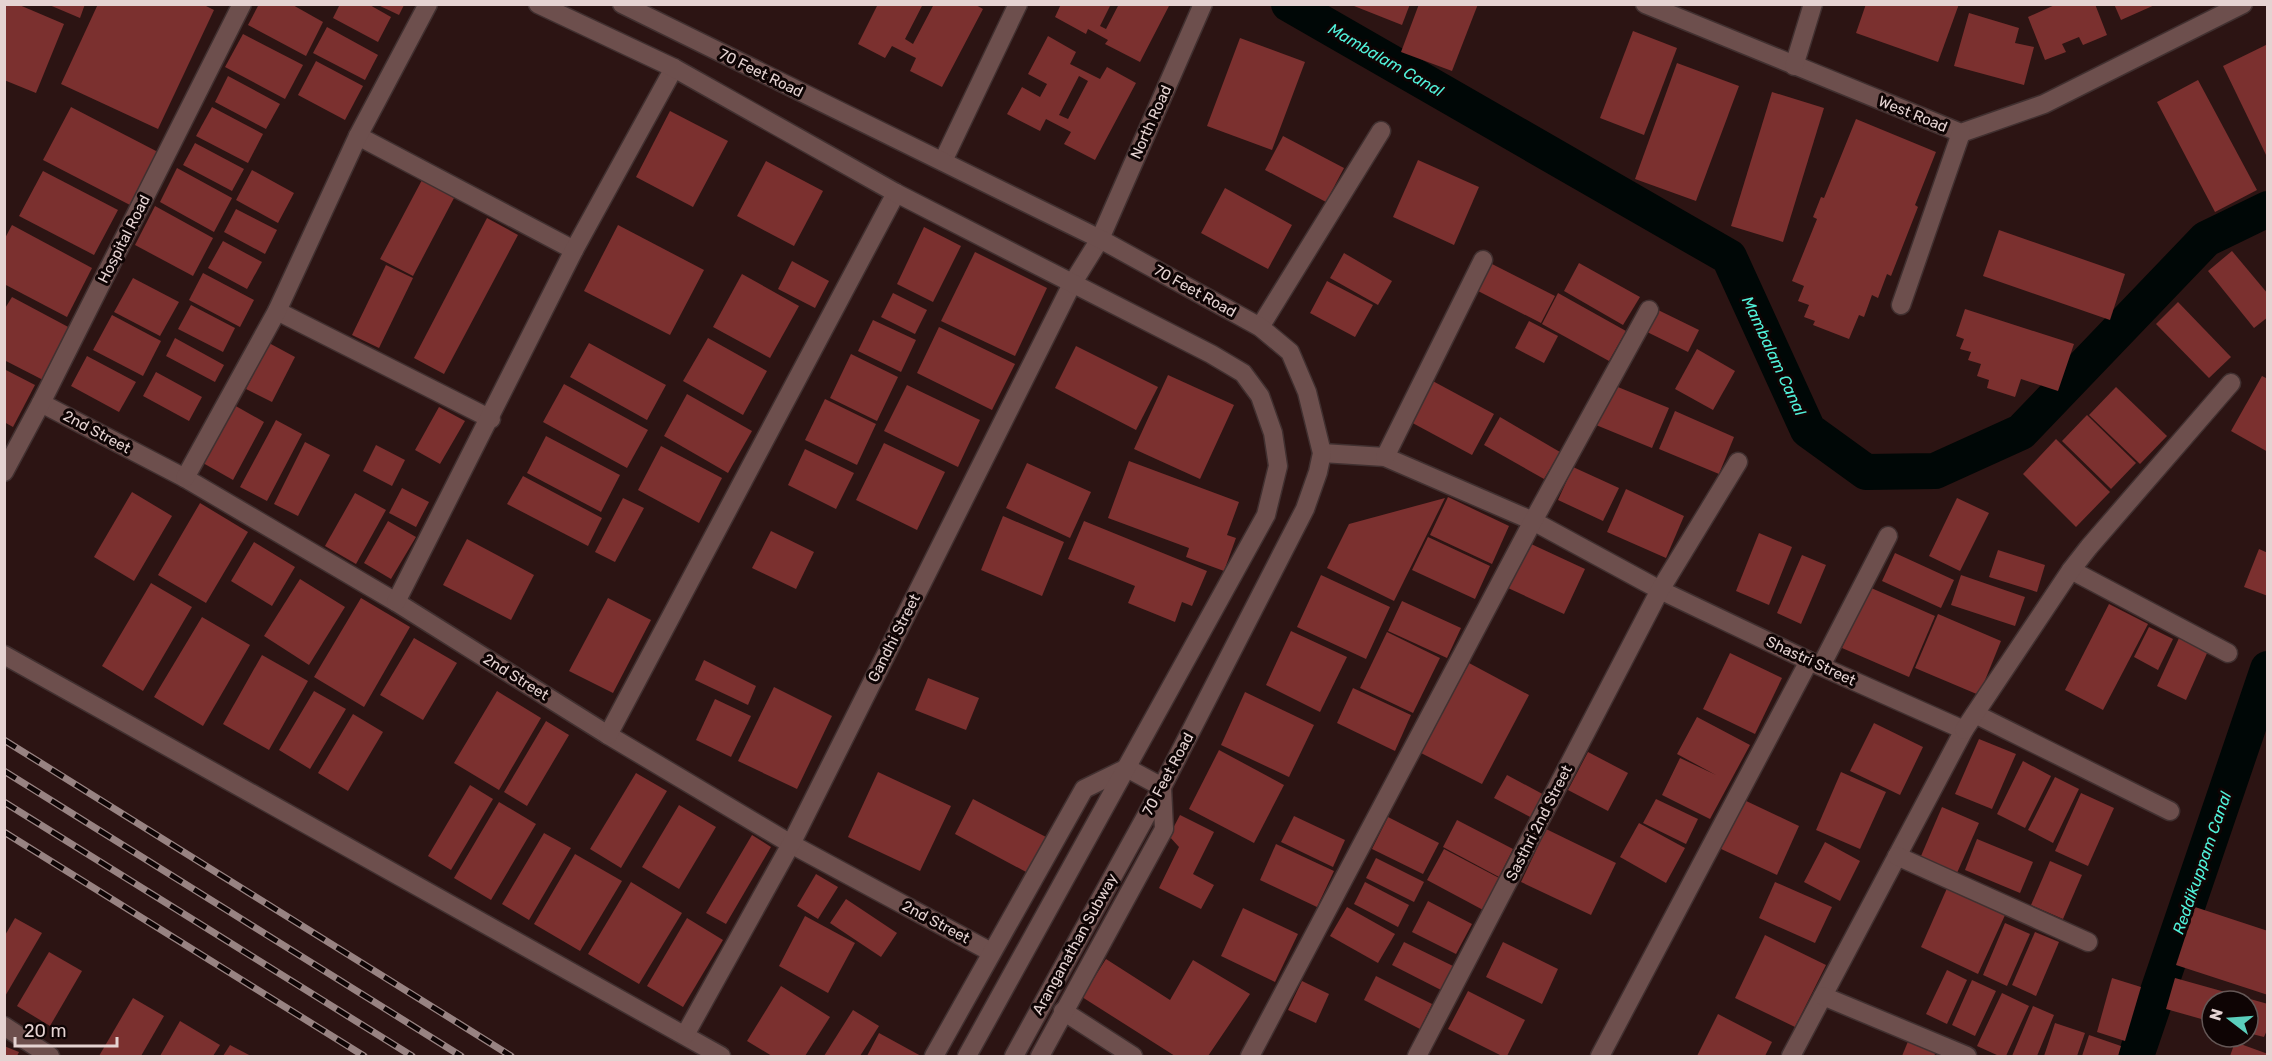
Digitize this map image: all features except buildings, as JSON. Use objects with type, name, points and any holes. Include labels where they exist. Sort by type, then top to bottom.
[{"type":"street","name":"Hospital Road","points":[[4,472],[41,404],[242,4]]},
{"type":"street","points":[[185,478],[277,311],[358,136],[428,4]]},
{"type":"street","points":[[538,4],[674,68],[896,193],[1211,354],[1243,373],[1260,396],[1273,433],[1278,466],[1266,515],[967,1056]]},
{"type":"street","name":"70 Feet Road","points":[[622,4],[1100,239],[1260,327],[1290,352],[1307,392],[1322,453],[1305,509],[1137,832]]},
{"type":"street","points":[[943,161],[1018,4]]},
{"type":"street","name":"West Road","points":[[1645,4],[1961,133],[2044,104],[2243,4]]},
{"type":"street","points":[[1794,66],[1814,4]]},
{"type":"street","name":"North Road","points":[[1100,239],[1203,5]]},
{"type":"street","points":[[396,602],[491,419],[574,250],[674,68]]},
{"type":"street","points":[[1260,327],[1381,131]]},
{"type":"street","points":[[1901,305],[1961,133]]},
{"type":"street","points":[[358,136],[574,250]]},
{"type":"street","points":[[608,735],[896,193]]},
{"type":"street","name":"Gandhi Street","points":[[685,1035],[791,844],[1072,284],[1100,239]]},
{"type":"street","points":[[1385,457],[1483,260]]},
{"type":"street","points":[[1250,1056],[1533,521],[1649,310]]},
{"type":"street","points":[[277,311],[491,419]]},
{"type":"street","points":[[1791,1056],[1964,730],[2071,570],[2231,384]]},
{"type":"street","name":"2nd Street","points":[[41,404],[185,478],[396,602],[608,735],[791,844],[991,952]]},
{"type":"street","name":"Shastri Street","points":[[1322,453],[1385,457],[1533,521],[1660,590],[1964,730]]},
{"type":"street","name":"Sasthri 2nd Street","points":[[1417,1056],[1660,590],[1738,462]]},
{"type":"street","points":[[1600,1056],[1815,663],[1888,536]]},
{"type":"street","points":[[2071,570],[2228,654]]},
{"type":"street","points":[[4,655],[721,1056]]},
{"type":"street","points":[[1976,714],[2170,812]]},
{"type":"street","points":[[1040,1056],[1164,829],[1162,787],[1127,768]]},
{"type":"street","points":[[934,1056],[1084,789],[1127,768]]},
{"type":"street","name":"Aranganathan Subway","points":[[1014,1056],[1137,832]]},
{"type":"street","points":[[1897,855],[2088,942]]},
{"type":"street","points":[[1823,996],[1966,1056]]},
{"type":"street","points":[[1063,1011],[1133,1056]]},
{"type":"street","points":[[4,1026],[50,1056]]},
{"type":"waterway","name":"Mambalam Canal","points":[[1289,4],[1729,257],[1808,430],[1866,472],[1935,471],[2021,432],[2206,239],[2268,209]]},
{"type":"waterway","name":"Reddikuppam Canal","points":[[2136,1056],[2268,669]]},
{"type":"railway","points":[[4,740],[511,1056]]},
{"type":"railway","points":[[4,771],[461,1056]]},
{"type":"railway","points":[[4,802],[412,1056]]},
{"type":"railway","points":[[4,832],[364,1056]]}]
